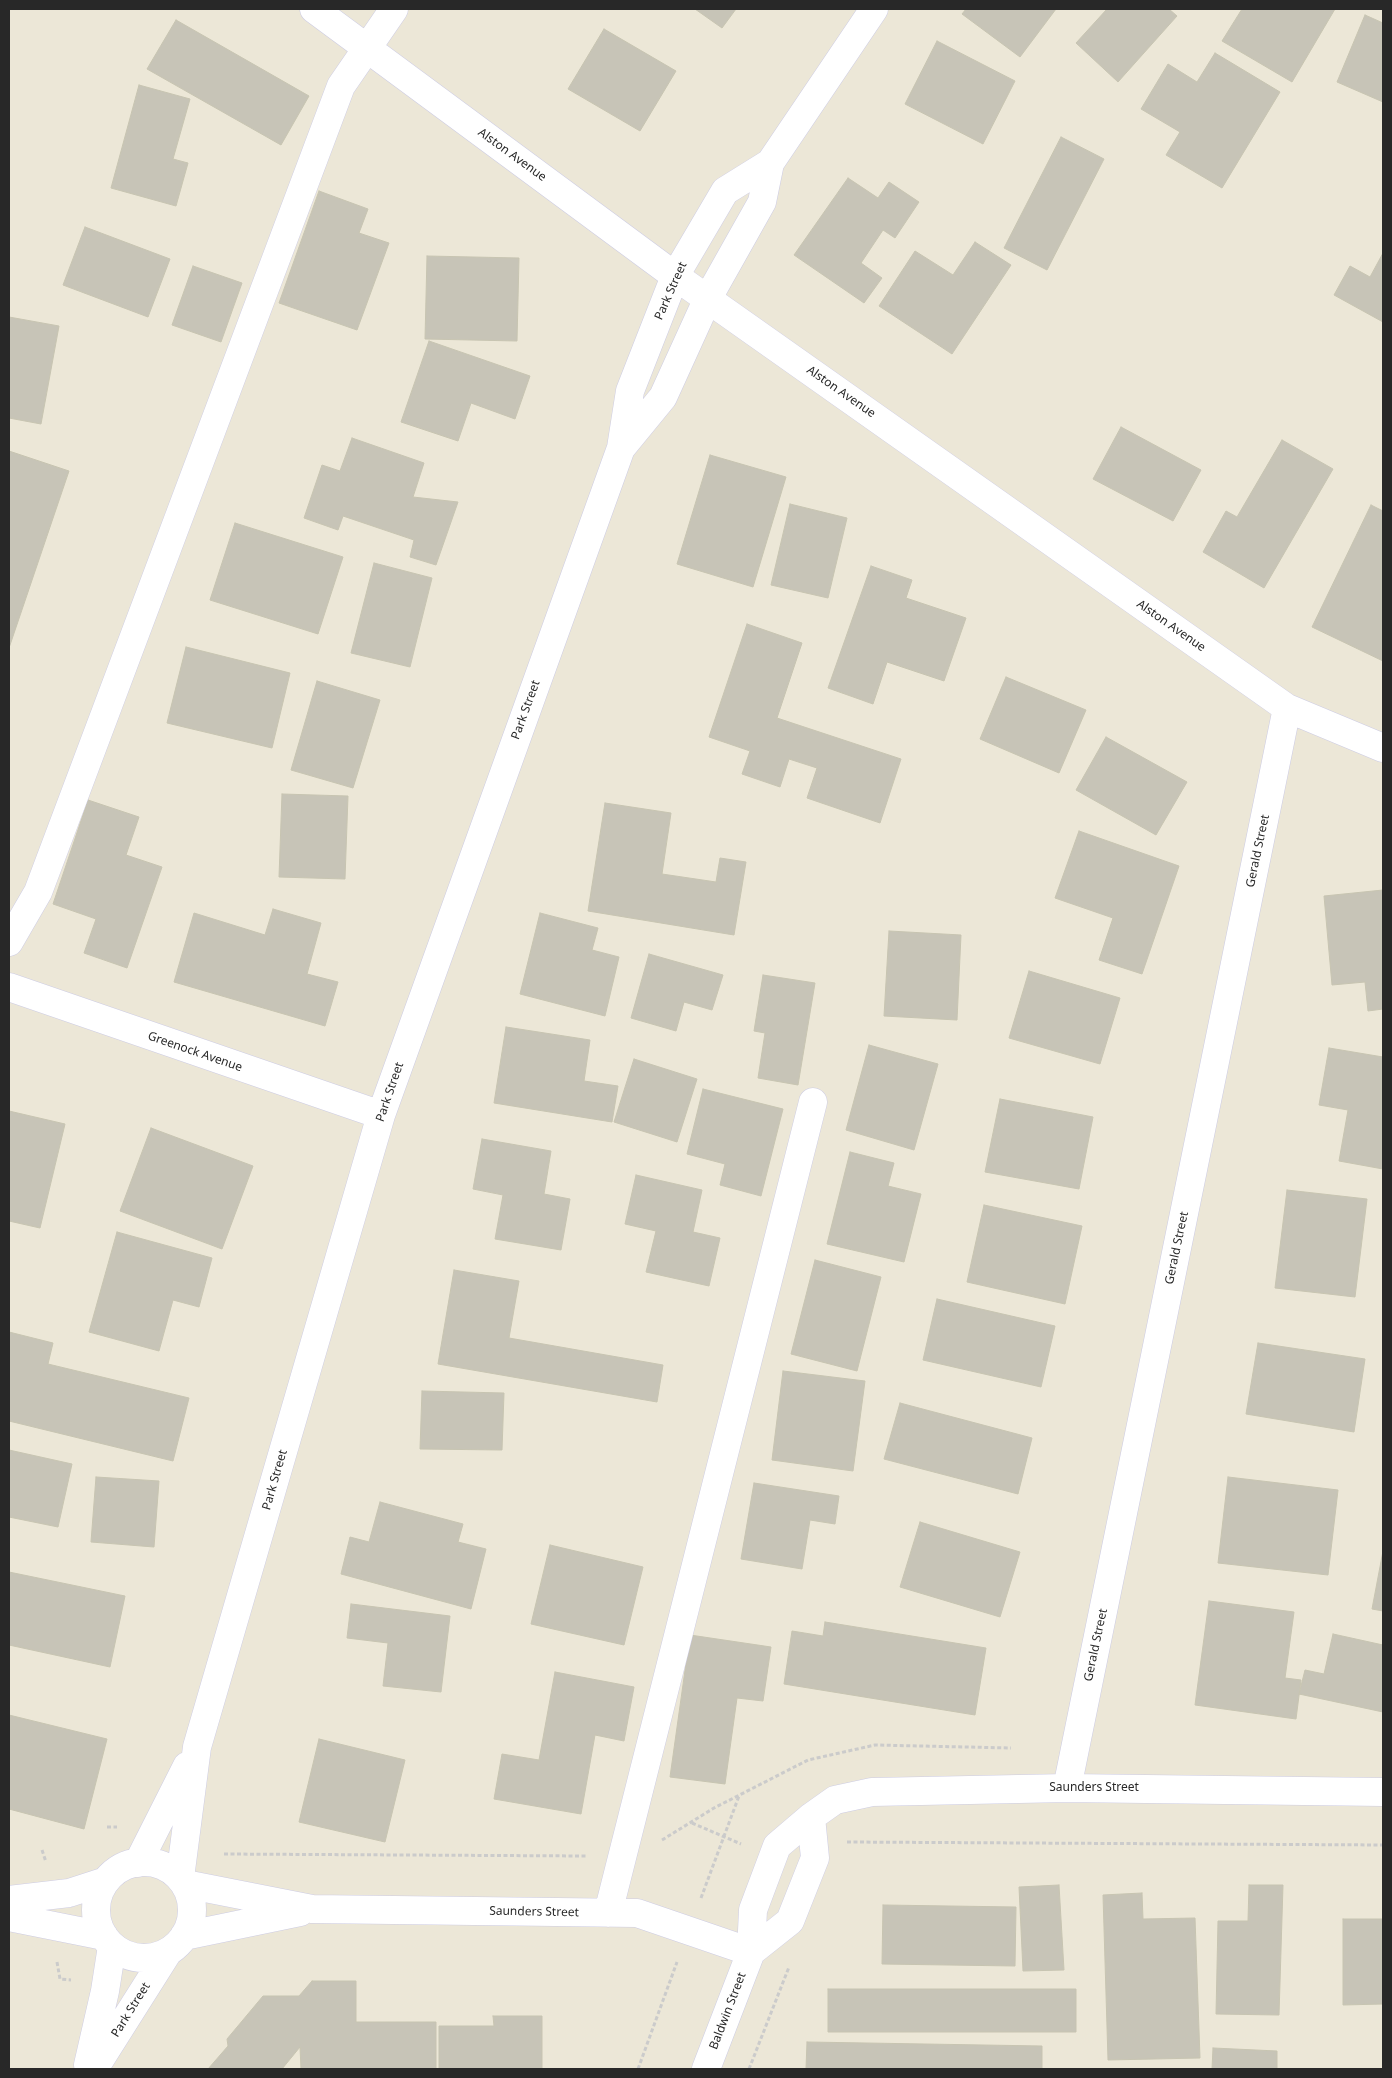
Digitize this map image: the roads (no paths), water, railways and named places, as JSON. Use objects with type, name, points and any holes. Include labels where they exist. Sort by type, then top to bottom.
[{"type":"street","name":"Alston Avenue","points":[[314,9],[675,276],[1287,708],[1383,748]]},
{"type":"street","points":[[9,942],[38,892],[342,86],[366,47],[394,9]]},
{"type":"street","name":"Park Street","points":[[621,448],[663,397],[708,298],[762,202],[770,163],[874,9]]},
{"type":"street","name":"Park Street","points":[[182,1881],[196,1747],[381,1115],[621,448],[630,391],[675,276],[726,192],[770,163]]},
{"type":"street","name":"Gerald Street","points":[[1067,1788],[1287,708]]},
{"type":"street","name":"Greenock Avenue","points":[[9,987],[381,1115]]},
{"type":"street","points":[[608,1913],[813,1102]]},
{"type":"street","name":"Park Street","points":[[138,1863],[196,1747]]},
{"type":"street","name":"Saunders Street","points":[[182,1881],[312,1909],[638,1913],[751,1952],[752,1910],[777,1846],[811,1817],[835,1800],[872,1792],[1067,1788],[1383,1792]]},
{"type":"street","points":[[751,1952],[790,1921],[814,1858],[811,1817]]},
{"type":"street","points":[[9,1900],[68,1893],[106,1881],[126,1866],[138,1863],[154,1864],[168,1868],[182,1881],[192,1901],[189,1926],[176,1944],[157,1956],[139,1958],[122,1953],[108,1941],[100,1928],[96,1910],[100,1892],[106,1881]]},
{"type":"street","name":"Saunders Street","points":[[176,1944],[312,1909]]},
{"type":"street","points":[[9,1917],[108,1941]]},
{"type":"street","name":"Park Street","points":[[87,2069],[98,2024],[108,1941]]},
{"type":"street","name":"Park Street","points":[[94,2069],[176,1944]]},
{"type":"street","name":"Baldwin Street","points":[[706,2069],[751,1952]]}]
